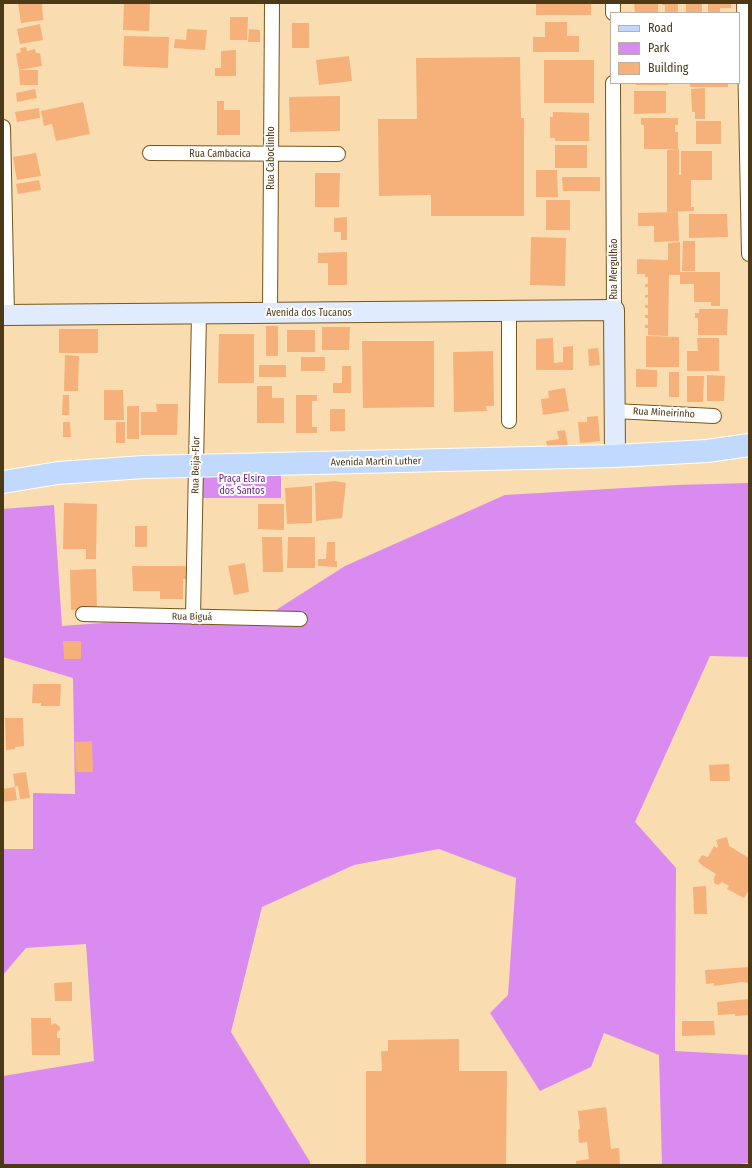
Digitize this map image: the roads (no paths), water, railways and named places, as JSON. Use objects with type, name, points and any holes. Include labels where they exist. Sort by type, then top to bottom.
[{"type":"main road","name":"Avenida Martin Luther","points":[[3,482],[58,473],[144,467],[615,456],[699,451],[749,445]]},
{"type":"street","name":"Rua Caboclinho","points":[[270,314],[272,3]]},
{"type":"street","points":[[744,3],[749,254]]},
{"type":"street","name":"Rua Mergulhão","points":[[613,84],[615,456]]},
{"type":"street","points":[[3,127],[5,315]]},
{"type":"street","name":"Rua Cambacica","points":[[150,153],[338,154]]},
{"type":"street","name":"Avenida dos Tucanos","points":[[5,315],[614,310]]},
{"type":"street","points":[[509,312],[509,421]]},
{"type":"street","name":"Rua Beija-Flor","points":[[193,617],[199,314]]},
{"type":"street","name":"Rua Mineirinho","points":[[614,410],[714,416]]},
{"type":"street","name":"Rua Biguá","points":[[83,614],[300,618]]},
{"type":"park label","name":"Praça Elsira dos Santos","points":[[242,484]]}]
